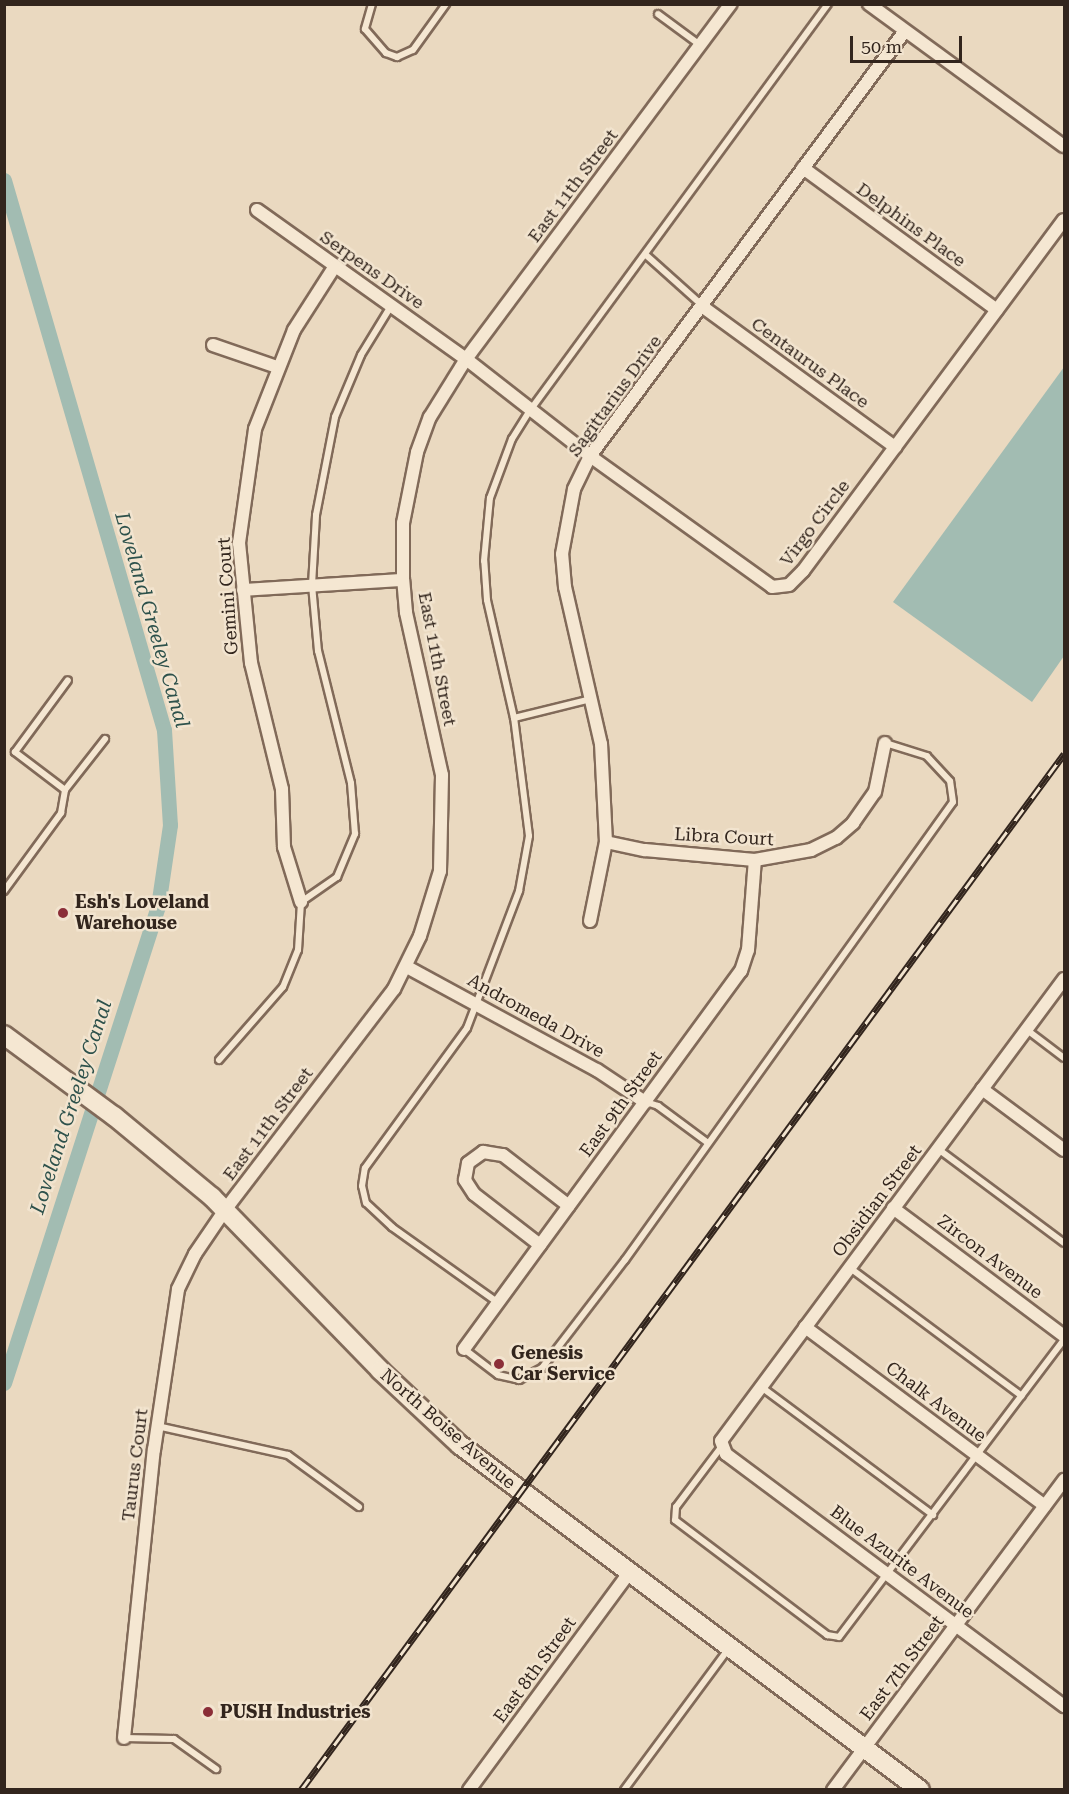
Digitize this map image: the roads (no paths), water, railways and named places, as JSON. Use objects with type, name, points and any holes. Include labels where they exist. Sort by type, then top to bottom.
[{"type":"street","name":"East 11th Street","points":[[225,1210],[407,967],[432,903],[444,837],[442,775],[406,612],[403,580],[403,523],[417,452],[430,417],[466,358],[731,4]]},
{"type":"street","points":[[869,4],[1065,146]]},
{"type":"street","name":"Sagittarius Drive","points":[[590,921],[606,842],[601,744],[565,587],[562,554],[574,489],[590,456],[703,307],[904,31]]},
{"type":"street","name":"Delphins Place","points":[[803,168],[998,310]]},
{"type":"street","name":"Serpens Drive","points":[[257,210],[466,358]]},
{"type":"street","name":"Virgo Circle","points":[[466,358],[590,456],[757,579],[780,587],[796,580],[1065,220]]},
{"type":"street","name":"Gemini Court","points":[[301,902],[284,847],[282,789],[251,663],[239,543],[247,473],[255,429],[277,367],[308,305],[335,266]]},
{"type":"street","name":"Centaurus Place","points":[[703,307],[895,447]]},
{"type":"street","points":[[213,345],[277,367]]},
{"type":"street","points":[[243,590],[403,580]]},
{"type":"street","name":"Libra Court","points":[[606,842],[645,850],[755,860],[811,850],[836,838],[853,823],[876,792],[885,743]]},
{"type":"street","name":"East 9th Street","points":[[464,1349],[741,971],[748,950],[755,860]]},
{"type":"street","name":"Andromeda Drive","points":[[407,967],[597,1070],[645,1102]]},
{"type":"street","name":"Obsidian Street","points":[[722,1446],[723,1436],[1065,979]]},
{"type":"street","name":"North Boise Avenue","points":[[4,1035],[114,1116],[225,1210],[380,1370],[460,1444],[920,1790]]},
{"type":"street","points":[[982,1089],[1065,1150]]},
{"type":"street","points":[[540,1245],[474,1194],[465,1180],[468,1163],[483,1152],[503,1155],[569,1206]]},
{"type":"street","name":"Zircon Avenue","points":[[893,1208],[1065,1337]]},
{"type":"street","name":"Taurus Court","points":[[124,1738],[157,1426],[178,1289],[195,1254],[225,1210]]},
{"type":"street","name":"Chalk Avenue","points":[[805,1327],[1045,1506]]},
{"type":"street","name":"Blue Azurite Avenue","points":[[722,1446],[726,1454],[1065,1706]]},
{"type":"street","name":"East 7th Street","points":[[833,1790],[1065,1480]]},
{"type":"street","name":"East 8th Street","points":[[469,1790],[629,1573]]},
{"type":"lane","points":[[372,4],[365,29],[386,53],[396,57],[413,50],[446,4]]},
{"type":"lane","points":[[497,1302],[392,1227],[366,1203],[362,1186],[365,1168],[449,1056],[479,1006],[510,922],[529,836],[514,718],[487,600],[485,526],[497,473],[531,409],[828,4]]},
{"type":"lane","points":[[658,14],[700,45]]},
{"type":"lane","points":[[646,255],[703,307]]},
{"type":"lane","points":[[219,1060],[283,987],[298,950],[301,902],[337,877],[356,834],[351,783],[318,651],[312,585],[316,515],[335,417],[361,355],[392,306]]},
{"type":"lane","points":[[65,790],[15,752],[68,680]]},
{"type":"lane","points":[[514,718],[591,699]]},
{"type":"lane","points":[[4,891],[62,813],[65,790],[105,740]]},
{"type":"lane","points":[[464,1349],[498,1375],[519,1380],[542,1368],[708,1143],[953,802],[950,781],[927,756],[885,743]]},
{"type":"lane","points":[[1027,1030],[1065,1058]]},
{"type":"lane","points":[[645,1102],[658,1106],[708,1143]]},
{"type":"lane","points":[[938,1149],[1065,1243]]},
{"type":"lane","points":[[850,1268],[1022,1396]]},
{"type":"lane","points":[[722,1446],[676,1507],[674,1513],[679,1525],[833,1638],[845,1633],[1065,1337]]},
{"type":"lane","points":[[760,1386],[933,1515]]},
{"type":"lane","points":[[157,1426],[288,1455],[359,1506]]},
{"type":"lane","points":[[624,1790],[729,1647]]},
{"type":"lane","points":[[124,1738],[174,1739],[216,1769]]},
{"type":"waterway","name":"Loveland Greeley Canal","points":[[4,180],[164,730],[170,825],[158,906],[4,1383]]},
{"type":"railway","points":[[301,1790],[1064,754]]},
{"type":"place","name":"Esh's Loveland Warehouse","points":[[63,913]]},
{"type":"place","name":"Genesis Car Service","points":[[499,1364]]},
{"type":"place","name":"PUSH Industries","points":[[208,1712]]}]
